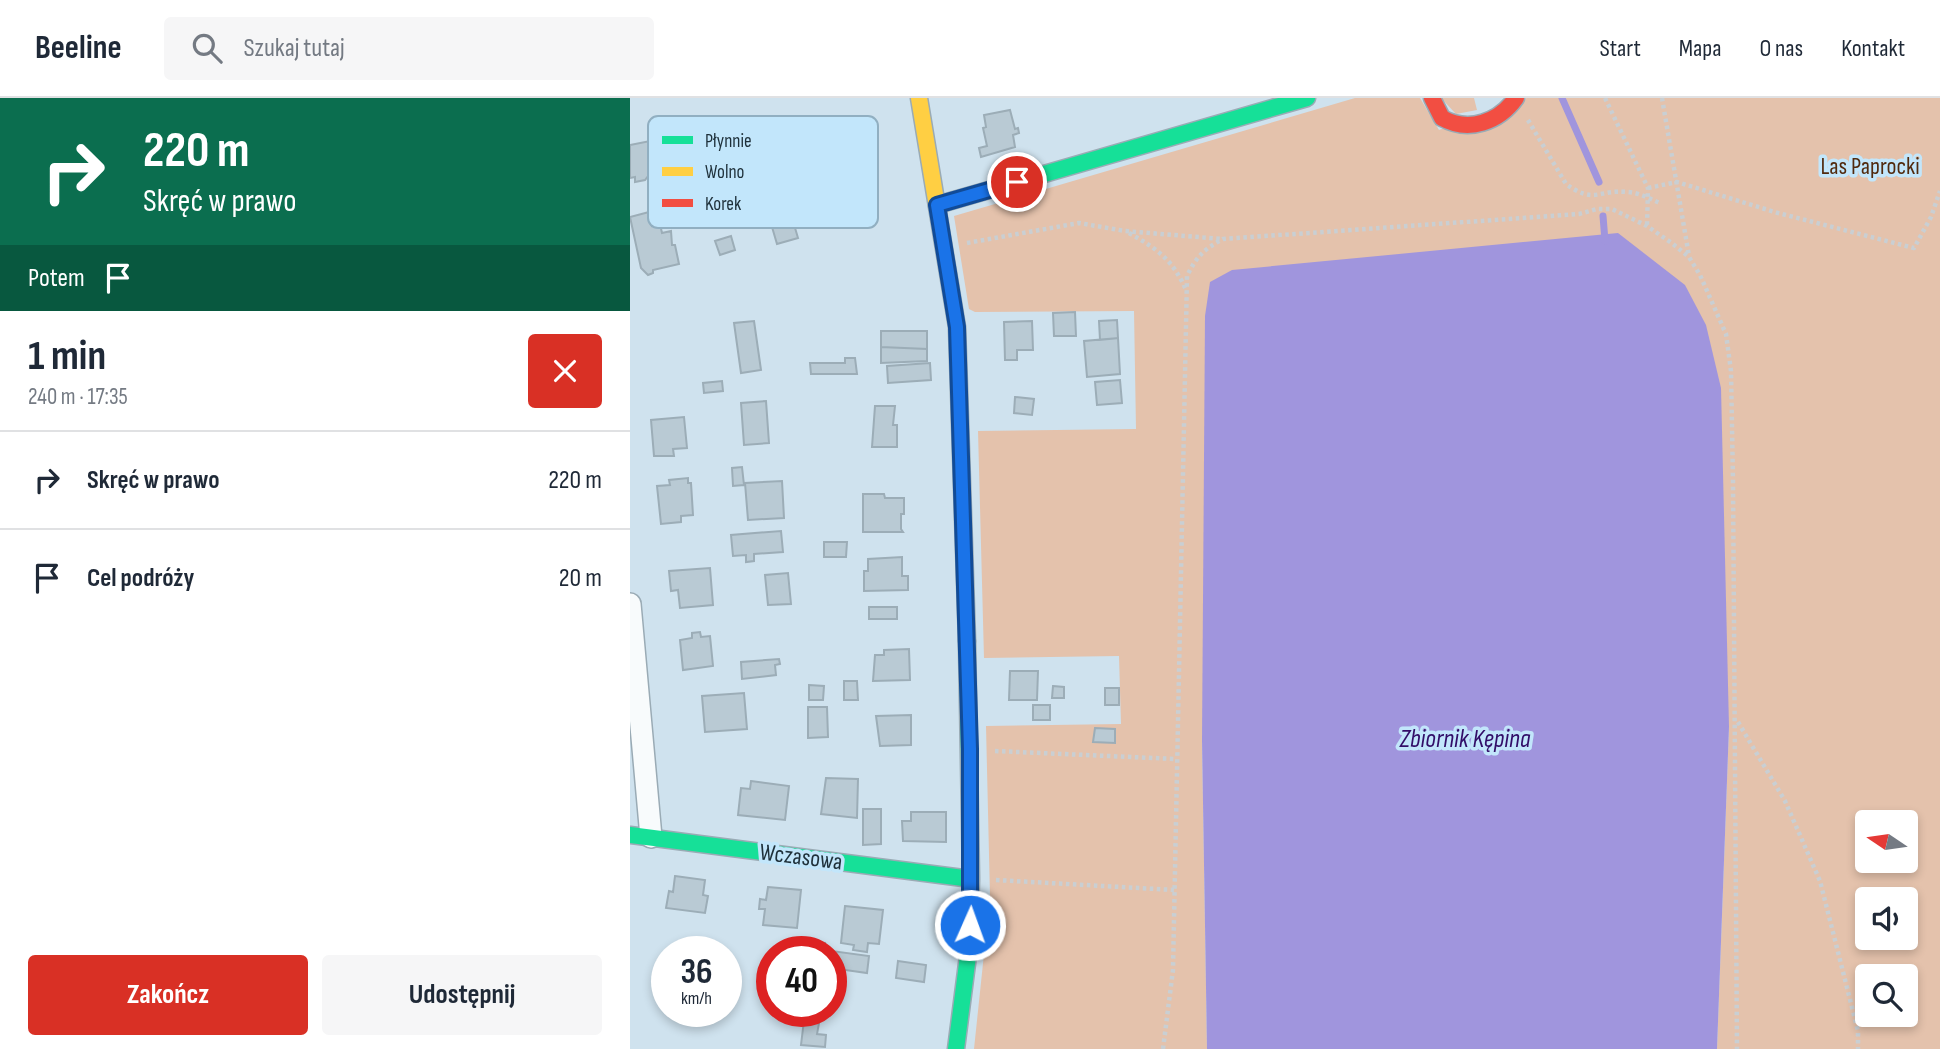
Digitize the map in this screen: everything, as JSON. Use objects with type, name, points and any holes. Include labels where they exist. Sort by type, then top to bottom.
[{"type":"street","points":[[919,98],[957,327],[970,749],[971,879],[969,948],[956,1049]]},
{"type":"street","points":[[937,205],[1307,98]]},
{"type":"street","points":[[1432,98],[1434,107],[1442,117],[1452,122],[1468,124],[1493,119],[1506,113],[1516,99]]},
{"type":"street","points":[[630,604],[640,836]]},
{"type":"street","name":"Wczasowa","points":[[640,836],[971,879]]},
{"type":"path","points":[[1605,98],[1648,188],[1647,226]]},
{"type":"path","points":[[1662,98],[1689,257],[1712,298],[1726,334],[1731,371],[1737,1049]]},
{"type":"path","points":[[1516,99],[1566,184],[1584,195],[1626,191],[1660,202]]},
{"type":"path","points":[[1648,188],[1676,182],[1778,213],[1914,248],[1931,217],[1940,191]]},
{"type":"path","points":[[944,247],[1079,223],[1125,231],[1223,239],[1579,214],[1597,209],[1612,209],[1647,226],[1689,257]]},
{"type":"path","points":[[1125,231],[1170,260],[1188,294]]},
{"type":"path","points":[[1163,1049],[1173,970],[1187,276],[1195,259],[1205,248],[1223,239]]},
{"type":"path","points":[[1736,719],[1785,801],[1820,881],[1858,1031],[1858,1049]]},
{"type":"path","points":[[970,749],[1176,759]]},
{"type":"path","points":[[997,880],[1174,890]]},
{"type":"green space","name":"Las Paprocki","points":[[1355,98],[1420,98],[1439,130],[1527,98],[1940,98],[1940,1049],[1717,1049],[1729,727],[1202,741],[1207,1049],[974,1049],[990,897],[986,726],[1121,724],[1119,656],[984,658],[978,431],[1136,429],[1134,311],[975,312],[969,309],[954,216]]},
{"type":"green space","points":[[1441,98],[1474,98],[1477,110],[1456,114]]},
{"type":"water","name":"Zbiornik Kępina","points":[[1618,233],[1685,285],[1706,325],[1721,388],[1729,727],[1717,1049],[1207,1049],[1202,741],[1205,316],[1210,282],[1232,270]]},
{"type":"building","points":[[1010,110],[1015,129],[1018,128],[1019,133],[1013,135],[1015,147],[981,157],[979,148],[987,146],[983,128],[986,127],[984,115]]},
{"type":"building","points":[[648,141],[648,176],[645,180],[635,182],[635,177],[630,178],[630,145]]},
{"type":"building","points":[[648,212],[648,228],[661,228],[662,233],[671,231],[672,245],[675,245],[679,264],[653,270],[653,273],[648,275],[641,268],[630,217]]},
{"type":"building","points":[[772,228],[795,228],[798,238],[777,244]]},
{"type":"building","points":[[731,236],[735,250],[720,255],[715,241]]},
{"type":"building","points":[[1075,312],[1076,336],[1054,336],[1053,313]]},
{"type":"building","points":[[1117,320],[1118,338],[1100,340],[1099,321]]},
{"type":"building","points":[[754,321],[761,370],[741,373],[734,323]]},
{"type":"building","points":[[1032,321],[1033,350],[1017,350],[1017,360],[1005,360],[1004,322]]},
{"type":"building","points":[[881,331],[927,331],[927,349],[881,347]]},
{"type":"building","points":[[1118,338],[1120,374],[1087,377],[1084,341]]},
{"type":"building","points":[[881,347],[927,349],[927,361],[881,363]]},
{"type":"building","points":[[845,358],[855,358],[857,374],[811,374],[810,363],[845,363]]},
{"type":"building","points":[[930,363],[931,380],[888,383],[887,366]]},
{"type":"building","points":[[1120,380],[1122,403],[1097,405],[1095,382]]},
{"type":"building","points":[[722,381],[723,391],[704,393],[703,383]]},
{"type":"building","points":[[1015,397],[1034,399],[1032,415],[1014,413]]},
{"type":"building","points":[[766,401],[769,443],[744,445],[741,403]]},
{"type":"building","points":[[875,406],[895,406],[893,425],[897,425],[897,447],[872,447]]},
{"type":"building","points":[[684,417],[687,448],[673,449],[674,456],[654,456],[651,420]]},
{"type":"building","points":[[742,467],[744,485],[733,486],[732,468]]},
{"type":"building","points":[[688,478],[688,483],[691,483],[693,515],[681,516],[681,522],[661,524],[657,486],[670,485],[669,480]]},
{"type":"building","points":[[782,481],[784,518],[748,520],[745,483]]},
{"type":"building","points":[[863,494],[904,498],[904,514],[901,514],[903,532],[863,532]]},
{"type":"building","points":[[781,531],[783,552],[754,554],[754,561],[746,562],[746,555],[733,556],[731,535]]},
{"type":"building","points":[[824,542],[847,542],[846,557],[824,557]]},
{"type":"building","points":[[902,557],[902,576],[908,576],[908,590],[864,591],[864,571],[868,571],[868,559]]},
{"type":"building","points":[[710,568],[713,605],[680,608],[678,590],[671,591],[669,571]]},
{"type":"building","points":[[788,573],[791,604],[768,605],[765,575]]},
{"type":"building","points":[[869,607],[897,607],[897,619],[869,619]]},
{"type":"building","points":[[700,632],[701,637],[710,636],[713,666],[683,670],[680,640],[692,638],[692,633]]},
{"type":"building","points":[[909,649],[910,680],[873,681],[875,655],[884,655],[884,650]]},
{"type":"building","points":[[779,659],[780,664],[775,665],[776,675],[742,679],[741,662]]},
{"type":"building","points":[[1010,671],[1038,671],[1037,700],[1009,700]]},
{"type":"building","points":[[844,681],[857,681],[858,700],[844,700]]},
{"type":"building","points":[[809,685],[824,686],[823,700],[809,700]]},
{"type":"building","points":[[1053,686],[1064,687],[1064,698],[1052,698]]},
{"type":"building","points":[[1105,688],[1119,688],[1119,705],[1105,705]]},
{"type":"building","points":[[744,693],[747,729],[705,732],[702,696]]},
{"type":"building","points":[[1033,705],[1050,705],[1050,720],[1033,720]]},
{"type":"building","points":[[808,707],[827,707],[828,737],[808,738]]},
{"type":"building","points":[[911,715],[911,745],[880,746],[876,716]]},
{"type":"building","points":[[1095,728],[1115,729],[1115,743],[1093,742]]},
{"type":"building","points":[[826,778],[858,779],[857,818],[821,814]]},
{"type":"building","points":[[751,781],[789,786],[785,820],[738,815],[741,788],[750,789]]},
{"type":"building","points":[[863,809],[881,809],[881,844],[863,845]]},
{"type":"building","points":[[911,812],[946,812],[946,842],[903,841],[902,821],[911,821]]},
{"type":"building","points":[[675,876],[705,880],[703,895],[708,896],[705,913],[666,908],[669,891],[673,892]]},
{"type":"building","points":[[768,887],[801,890],[797,928],[763,925],[765,909],[759,909],[760,899],[766,900]]},
{"type":"building","points":[[845,906],[883,910],[879,944],[868,943],[867,952],[853,950],[854,945],[847,944],[847,936],[842,936]]},
{"type":"building","points":[[847,953],[869,956],[867,973],[847,970]]},
{"type":"building","points":[[898,961],[926,965],[924,982],[896,978]]},
{"type":"building","points":[[803,1027],[818,1027],[817,1034],[826,1035],[825,1047],[801,1045]]},
{"type":"waterway","points":[[1562,98],[1599,182]]},
{"type":"waterway","points":[[1603,216],[1605,241]]},
{"type":"traffic: fast","points":[[937,205],[1307,98]]},
{"type":"traffic: fast","points":[[956,1049],[969,948],[971,879],[967,641]]},
{"type":"traffic: fast","points":[[630,835],[971,879]]},
{"type":"traffic: slow","points":[[919,98],[957,327],[967,641]]},
{"type":"traffic: jam","points":[[1432,98],[1442,118],[1463,125],[1492,119],[1516,98]]},
{"type":"route","points":[[970,925],[970,749],[957,327],[937,205],[1017,182]]}]
